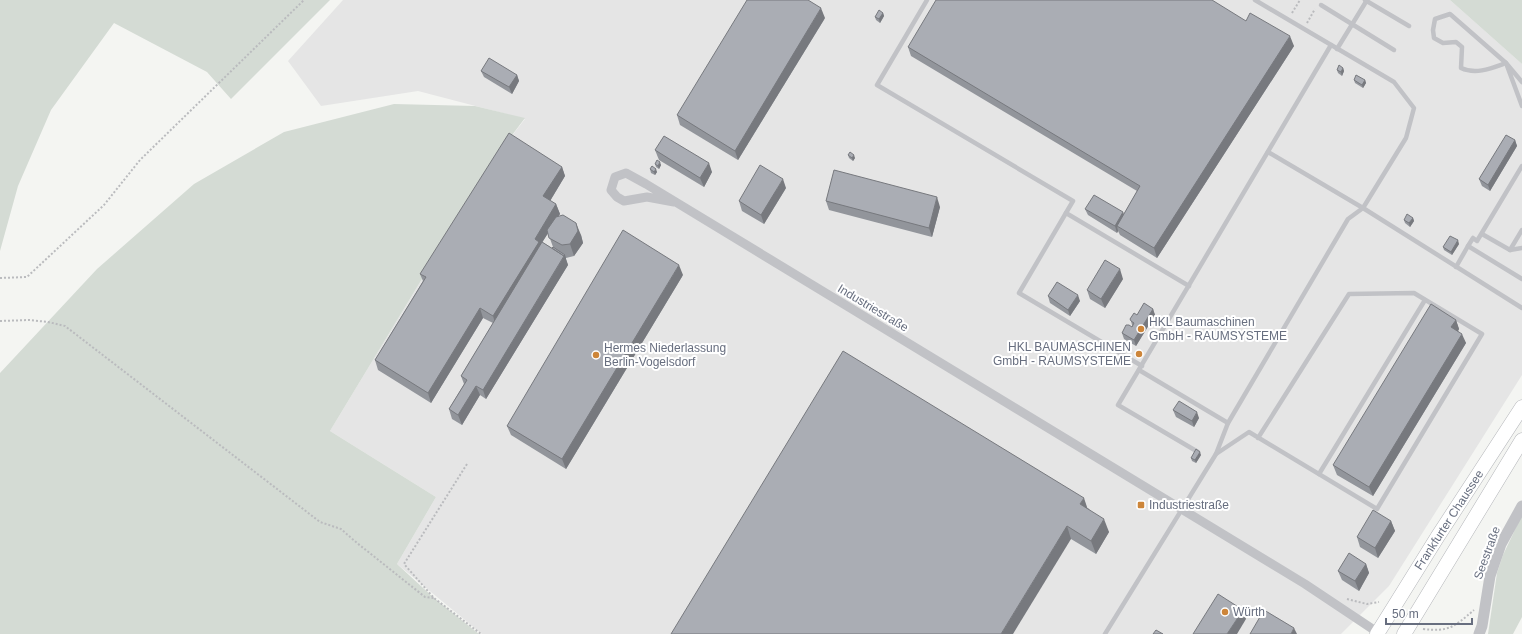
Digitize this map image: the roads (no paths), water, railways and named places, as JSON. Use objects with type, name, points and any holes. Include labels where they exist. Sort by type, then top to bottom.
[{"type":"main road","name":"Frankfurter Chaussee","points":[[1378,633],[1522,407]]},
{"type":"main road","name":"Frankfurter Chaussee","points":[[1404,634],[1522,440]]},
{"type":"street","name":"Industriestraße","points":[[674,202],[647,197],[624,201],[617,197],[611,190],[615,178],[626,173],[646,184],[1321,594],[1378,633]]},
{"type":"street","name":"Seestraße","points":[[1479,634],[1482,626],[1490,576],[1502,544],[1522,506]]},
{"type":"lane","points":[[927,0],[877,85],[1073,201],[1019,293],[1228,423]]},
{"type":"lane","points":[[1105,634],[1216,454],[1228,423],[1348,219],[1363,208],[1406,138],[1414,108],[1394,82],[1255,0]]},
{"type":"lane","points":[[1337,49],[1366,0],[1409,26]]},
{"type":"lane","points":[[1320,5],[1394,50]]},
{"type":"lane","points":[[1506,63],[1485,70],[1468,71],[1461,68],[1462,47],[1456,42],[1443,43],[1434,38],[1432,30],[1436,19],[1450,14],[1506,63],[1522,82]]},
{"type":"lane","points":[[1198,452],[1118,405],[1331,45]]},
{"type":"lane","points":[[1506,63],[1522,106]]},
{"type":"lane","points":[[1268,152],[1363,208],[1522,308]]},
{"type":"lane","points":[[1456,266],[1473,238],[1478,241],[1522,166]]},
{"type":"lane","points":[[1066,213],[1189,286]]},
{"type":"lane","points":[[1510,250],[1522,230]]},
{"type":"lane","points":[[1482,234],[1510,250],[1522,248]]},
{"type":"lane","points":[[1468,246],[1522,278]]},
{"type":"lane","points":[[1216,454],[1249,432],[1258,438],[1377,509],[1482,334],[1414,293],[1349,294],[1258,438]]},
{"type":"lane","points":[[1319,474],[1425,300]]},
{"type":"place","name":"HKL Baumaschinen GmbH - RAUMSYSTEME","points":[[1141,329]]},
{"type":"place","name":"HKL BAUMASCHINEN GmbH - RAUMSYSTEME","points":[[1139,354]]},
{"type":"place","name":"Hermes Niederlassung Berlin-Vogelsdorf","points":[[596,355]]},
{"type":"place","name":"Industriestraße","points":[[1141,505]]},
{"type":"place","name":"Würth","points":[[1225,612]]}]
